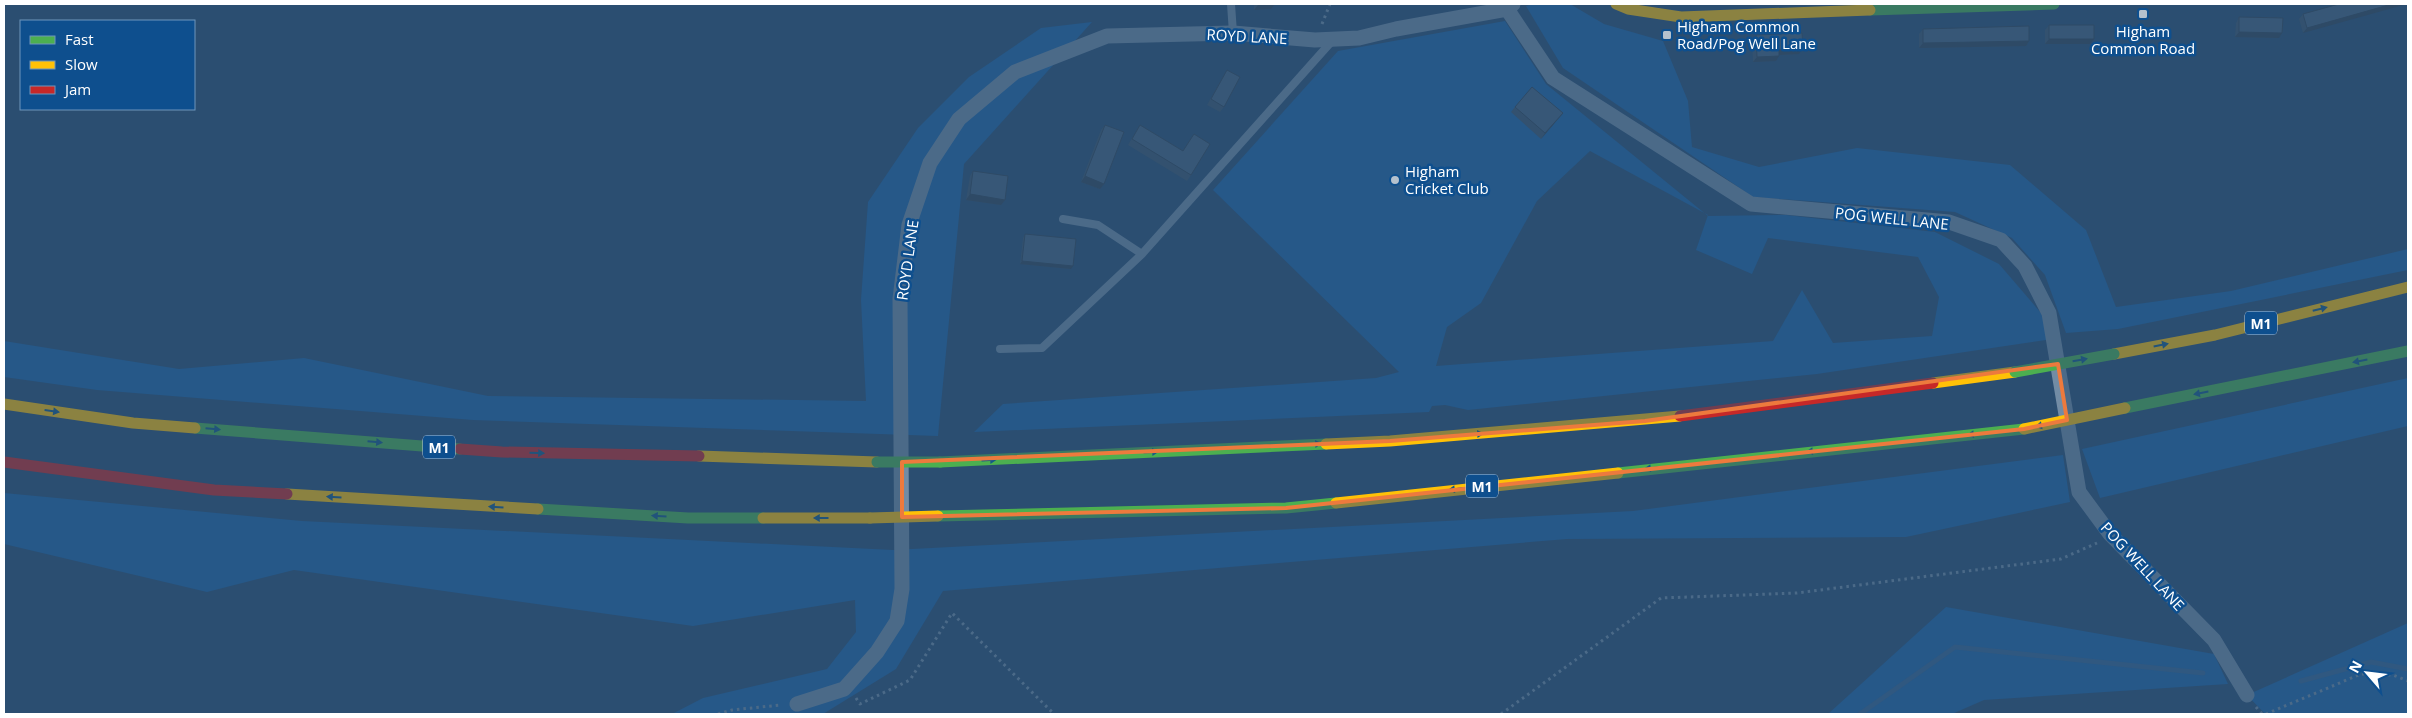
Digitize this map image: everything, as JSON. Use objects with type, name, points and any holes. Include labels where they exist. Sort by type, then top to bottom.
[{"type":"main road","points":[[1616,4],[1628,9],[1681,17],[2054,4]]},
{"type":"main road","name":"M1","points":[[4,404],[133,422],[502,452],[760,456],[877,462],[940,462],[1390,441],[1646,421],[2015,372],[2215,335],[2408,287]]},
{"type":"main road","name":"M1","points":[[4,462],[214,490],[688,518],[870,518],[1286,508],[2024,429],[2408,352]]},
{"type":"street","name":"ROYD LANE","points":[[844,689],[877,652],[898,621],[902,589],[900,299],[909,225],[930,163],[958,119],[1015,72],[1106,36],[1233,33],[1333,40],[1359,38],[1510,7]]},
{"type":"street","name":"POG WELL LANE","points":[[1510,7],[1553,78],[1751,204],[1949,222],[2001,240],[2025,266],[2049,313],[2079,492],[2110,534],[2214,640],[2247,695]]},
{"type":"street","points":[[797,704],[844,689]]},
{"type":"lane","points":[[1230,4],[1233,33]]},
{"type":"lane","points":[[1000,349],[1042,348],[1142,254],[1333,40]]},
{"type":"lane","points":[[1063,219],[1098,224],[1142,254]]},
{"type":"path","points":[[1501,714],[1662,598],[1797,593],[2061,559],[2110,534]]},
{"type":"path","points":[[844,689],[854,695],[860,704],[910,680],[952,613],[1054,714]]},
{"type":"path","points":[[2266,714],[2361,674],[2393,675],[2408,681]]},
{"type":"path","points":[[718,714],[732,710],[797,704]]},
{"type":"highlighted area","points":[[2058,364],[2067,420],[2024,429],[1286,508],[902,517],[902,462],[1390,441],[1645,421]]},
{"type":"shaded area","points":[[1533,4],[1570,4],[1604,24],[1663,41],[1688,101],[1692,147],[1759,167],[1857,148],[2010,165],[2086,230],[2116,307],[2231,291],[2408,249],[2408,270],[2118,329],[2066,333],[2045,275],[2012,238],[1955,212],[1753,197],[1563,68],[1526,6]]},
{"type":"shaded area","points":[[1505,21],[1546,84],[1704,213],[1590,151],[1537,201],[1481,303],[1447,327],[1436,366],[1773,341],[1802,290],[1833,343],[1932,336],[1939,297],[1918,257],[1768,238],[1752,274],[1696,250],[1708,216],[1786,215],[1935,232],[1999,264],[2041,313],[2053,339],[1817,374],[1468,410],[1445,405],[1432,406],[1429,412],[974,432],[1003,404],[1376,378],[1399,372],[1213,190],[1338,51]]},
{"type":"shaded area","points":[[1092,22],[964,164],[938,436],[473,420],[97,390],[4,377],[4,341],[179,369],[304,358],[488,396],[866,401],[861,300],[868,202],[918,128],[969,77],[1041,28]]},
{"type":"shaded area","points":[[2408,378],[2408,426],[2100,498],[2082,449]]},
{"type":"shaded area","points":[[2063,455],[2070,502],[1906,537],[1567,539],[943,591],[896,669],[823,714],[672,714],[703,698],[827,669],[856,632],[855,600],[693,626],[294,570],[207,592],[4,544],[4,493],[302,521],[893,550],[1633,511]]},
{"type":"shaded area","points":[[1946,607],[2214,654],[2228,684],[1984,700],[1952,714],[1828,714]]},
{"type":"shaded area","points":[[2408,623],[2408,714],[2265,714],[2247,695]]},
{"type":"building","points":[[2339,4],[2392,4],[2307,28],[2303,14]]},
{"type":"building","points":[[2239,17],[2283,18],[2282,33],[2239,32]]},
{"type":"building","points":[[2049,25],[2094,25],[2094,39],[2049,39]]},
{"type":"building","points":[[2029,26],[2029,41],[1923,43],[1923,29]]},
{"type":"building","points":[[1802,33],[1803,48],[1779,50],[1779,56],[1757,57],[1756,35]]},
{"type":"building","points":[[1227,70],[1240,77],[1224,107],[1211,99]]},
{"type":"building","points":[[1532,87],[1563,113],[1545,133],[1515,107]]},
{"type":"building","points":[[1105,125],[1124,132],[1104,184],[1085,176]]},
{"type":"building","points":[[1140,125],[1183,151],[1194,134],[1210,144],[1191,175],[1132,139]]},
{"type":"building","points":[[973,171],[1008,176],[1005,200],[970,194]]},
{"type":"building","points":[[1025,234],[1076,239],[1073,266],[1022,261]]},
{"type":"waterway","points":[[1860,714],[1955,647],[2203,673]]},
{"type":"waterway","points":[[2301,681],[2371,662],[2408,669]]},
{"type":"traffic: fast","points":[[1870,10],[2054,4]]},
{"type":"traffic: fast","points":[[2125,408],[2408,351]]},
{"type":"traffic: fast","points":[[2015,372],[2114,354]]},
{"type":"traffic: fast","points":[[195,428],[460,449]]},
{"type":"traffic: fast","points":[[1618,473],[2024,429]]},
{"type":"traffic: fast","points":[[940,462],[1326,444]]},
{"type":"traffic: fast","points":[[877,462],[940,462]]},
{"type":"traffic: fast","points":[[938,516],[1286,508],[1336,503]]},
{"type":"traffic: fast","points":[[538,509],[688,518],[763,518]]},
{"type":"traffic: slow","points":[[1616,4],[1628,9],[1681,17],[1870,10]]},
{"type":"traffic: slow","points":[[2114,354],[2215,335],[2408,287]]},
{"type":"traffic: slow","points":[[1933,383],[2015,372]]},
{"type":"traffic: slow","points":[[4,404],[133,423],[195,428]]},
{"type":"traffic: slow","points":[[2024,429],[2125,408]]},
{"type":"traffic: slow","points":[[1326,444],[1390,441],[1680,416]]},
{"type":"traffic: slow","points":[[699,456],[877,462]]},
{"type":"traffic: slow","points":[[1336,503],[1618,473]]},
{"type":"traffic: slow","points":[[287,494],[538,509]]},
{"type":"traffic: slow","points":[[870,518],[938,516]]},
{"type":"traffic: slow","points":[[763,518],[870,518]]},
{"type":"traffic: jam","points":[[1680,416],[1933,383]]},
{"type":"traffic: jam","points":[[460,449],[502,452],[699,456]]},
{"type":"traffic: jam","points":[[4,462],[214,490],[287,494]]},
{"type":"place","name":"Higham Common Road","points":[[2143,14]]},
{"type":"place","name":"Higham Common Road/Pog Well Lane","points":[[1667,35]]},
{"type":"place","name":"Higham Cricket Club","points":[[1395,180]]}]
